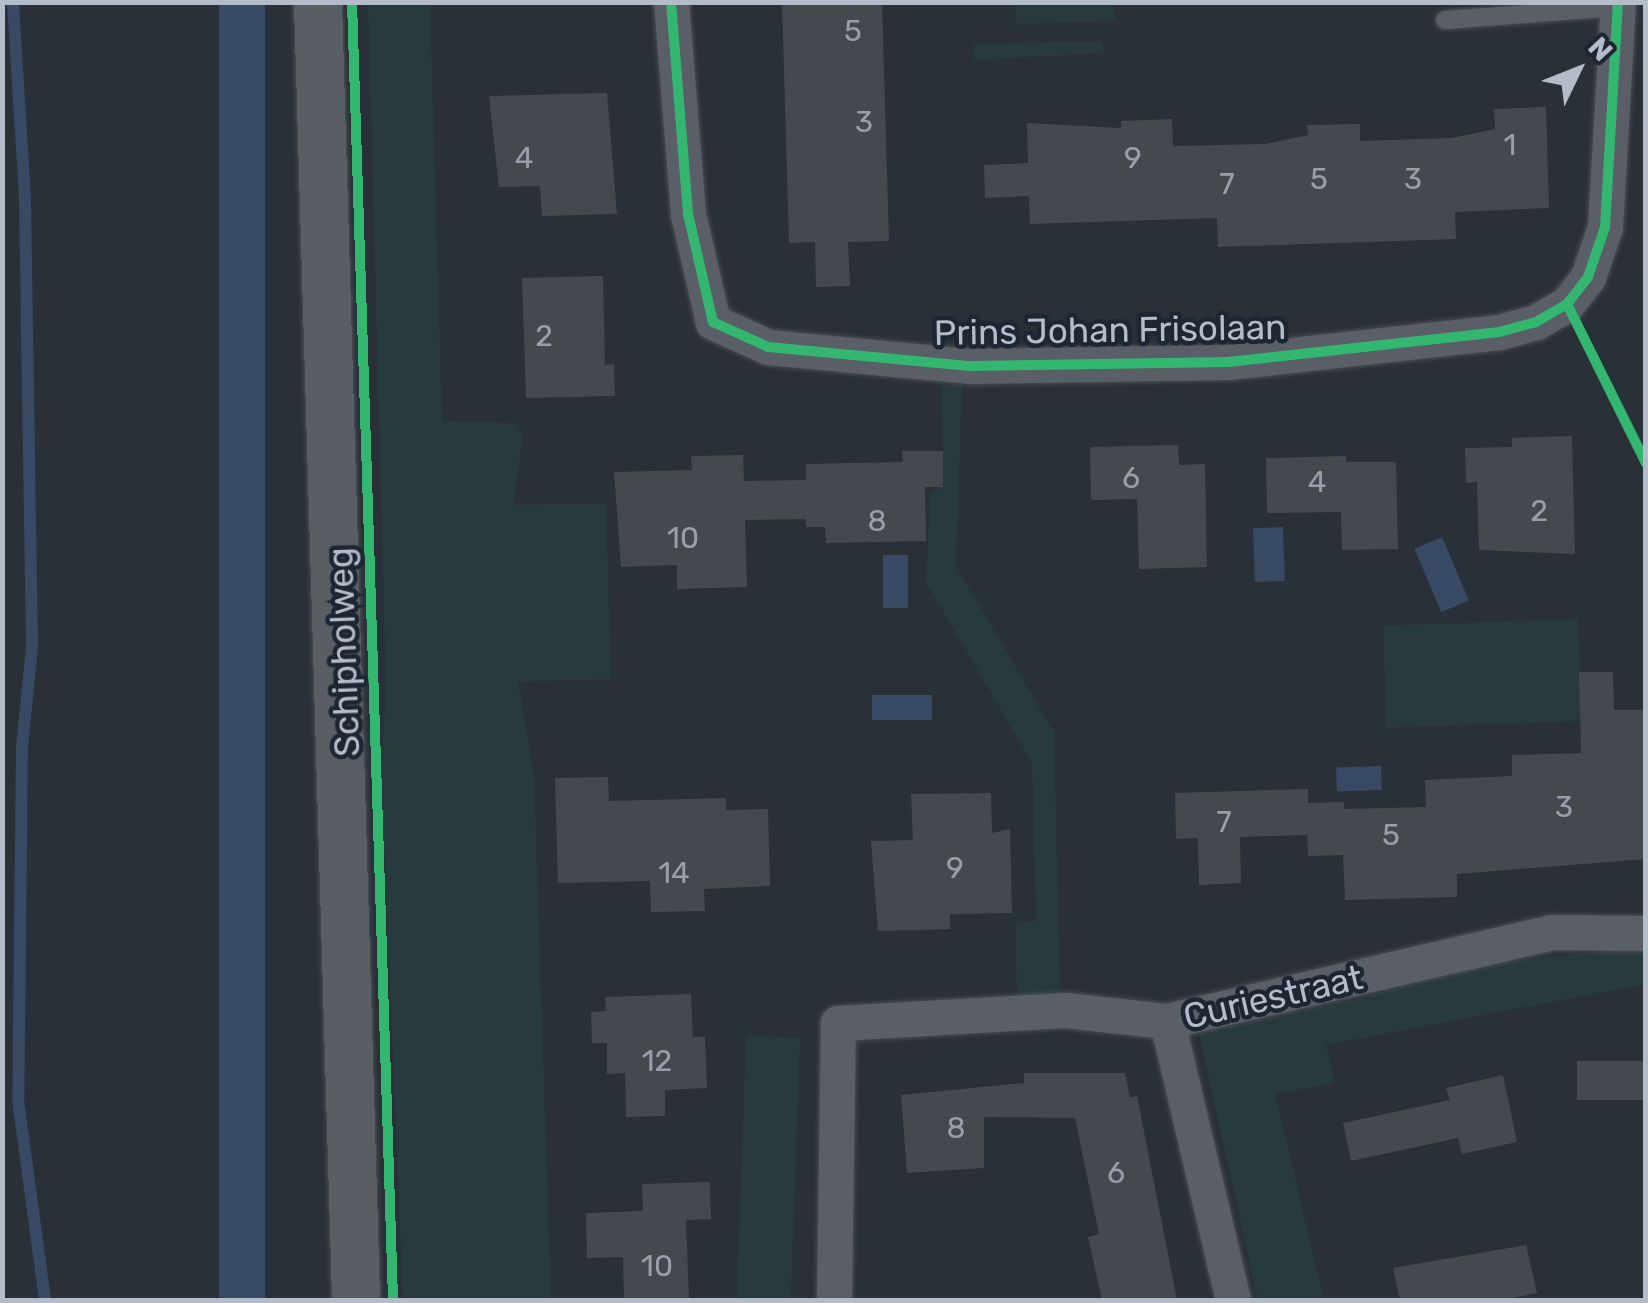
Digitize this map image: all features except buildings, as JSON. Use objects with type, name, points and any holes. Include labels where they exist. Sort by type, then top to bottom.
[{"type":"main road","name":"Schipholweg","points":[[318,2],[356,1300]]},
{"type":"street","name":"Prins Johan Frisolaan","points":[[671,2],[688,214],[713,322],[768,347],[970,366],[1228,362],[1498,332],[1567,304],[1588,277],[1605,227],[1618,5]]},
{"type":"street","name":"Curiestraat","points":[[834,1300],[838,1023],[1065,1010],[1167,1021],[1551,932],[1646,933]]},
{"type":"street","points":[[1167,1021],[1233,1300]]},
{"type":"lane","points":[[1445,20],[1618,5]]},
{"type":"green space","points":[[368,3],[430,3],[442,421],[517,423],[523,435],[513,505],[606,503],[611,679],[518,682],[534,776],[551,1300],[403,1300],[381,771],[386,689]]},
{"type":"green space","points":[[1015,3],[1114,3],[1115,21],[1017,24]]},
{"type":"green space","points":[[1102,41],[1105,53],[974,60],[974,44]]},
{"type":"green space","points":[[962,384],[956,566],[1054,732],[1060,993],[1017,997],[1015,923],[1036,921],[1032,763],[926,582],[930,494],[943,486],[942,385]]},
{"type":"green space","points":[[1578,619],[1582,721],[1387,728],[1383,626]]},
{"type":"green space","points":[[1645,947],[1645,984],[1326,1045],[1335,1083],[1275,1094],[1324,1300],[1258,1300],[1198,1029],[1353,1000],[1472,965]]},
{"type":"green space","points":[[746,1036],[800,1038],[791,1300],[737,1300]]},
{"type":"water","points":[[219,3],[265,3],[265,1300],[219,1300]]},
{"type":"water","points":[[1283,527],[1285,581],[1255,582],[1253,528]]},
{"type":"water","points":[[1442,537],[1469,601],[1441,612],[1414,549]]},
{"type":"water","points":[[883,555],[908,555],[908,608],[883,608]]},
{"type":"water","points":[[872,695],[932,695],[932,720],[872,720]]},
{"type":"water","points":[[1381,766],[1382,790],[1337,792],[1336,768]]},
{"type":"waterway","points":[[13,2],[25,201],[32,647],[22,747],[18,1100],[45,1300]]},
{"type":"cycle path","points":[[352,2],[393,1300]]},
{"type":"cycle path","points":[[671,2],[688,214],[713,322],[768,347],[970,366],[1228,362],[1499,332],[1536,322],[1567,304],[1588,277],[1605,227],[1618,2]]},
{"type":"cycle path","points":[[1567,304],[1646,463]]}]
